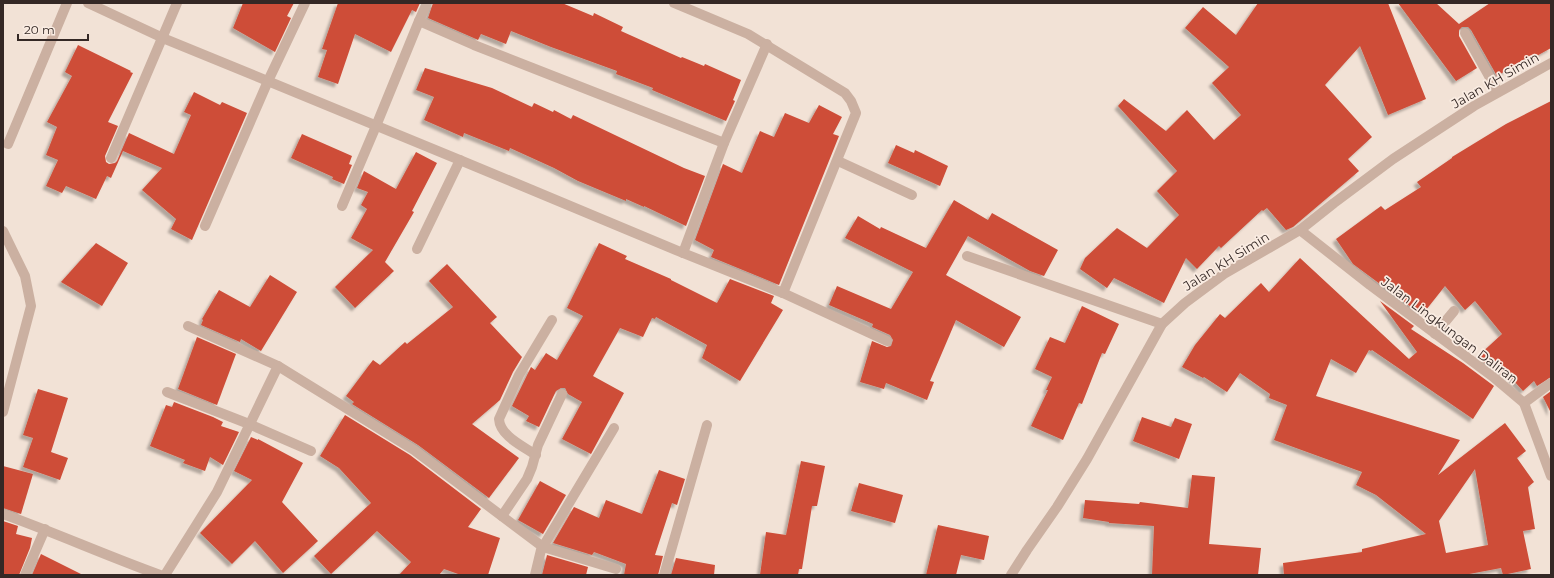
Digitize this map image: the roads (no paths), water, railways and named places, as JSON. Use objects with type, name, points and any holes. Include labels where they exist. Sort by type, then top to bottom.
[{"type":"street","points":[[8,144],[66,3]]},
{"type":"street","points":[[88,3],[163,38],[783,293],[887,341]]},
{"type":"street","points":[[111,158],[177,3]]},
{"type":"street","points":[[205,226],[268,81],[305,3]]},
{"type":"street","points":[[342,206],[427,3]]},
{"type":"street","points":[[674,3],[748,34],[766,44],[845,93],[851,101],[856,113],[838,161],[783,293]]},
{"type":"street","points":[[419,20],[474,45],[724,142]]},
{"type":"street","points":[[1465,33],[1498,92]]},
{"type":"street","points":[[683,253],[724,142],[766,44]]},
{"type":"street","name":"Jalan KH Simin","points":[[1011,575],[1057,507],[1087,459],[1162,324],[1185,303],[1224,274],[1300,230],[1393,159],[1474,106],[1551,63]]},
{"type":"street","points":[[417,249],[460,160]]},
{"type":"street","points":[[838,161],[912,194]]},
{"type":"street","name":"Jalan Lingkungan Daliran","points":[[1300,230],[1370,285],[1492,376],[1524,403],[1551,476]]},
{"type":"street","points":[[3,231],[25,276],[30,306],[3,412]]},
{"type":"street","points":[[967,256],[1162,324]]},
{"type":"street","points":[[1435,334],[1454,311]]},
{"type":"street","points":[[536,455],[504,433],[499,419],[519,375],[552,320]]},
{"type":"street","points":[[188,326],[278,366],[414,450],[543,547],[616,569]]},
{"type":"street","points":[[165,575],[217,492],[278,366]]},
{"type":"street","points":[[1524,403],[1551,383]]},
{"type":"street","points":[[167,392],[249,424],[311,451]]},
{"type":"street","points":[[502,516],[527,479],[538,445],[562,394]]},
{"type":"street","points":[[664,575],[707,425]]},
{"type":"street","points":[[535,575],[541,550],[614,428]]},
{"type":"street","points":[[3,514],[45,529],[113,559],[160,575]]},
{"type":"street","points":[[25,575],[45,529]]}]
